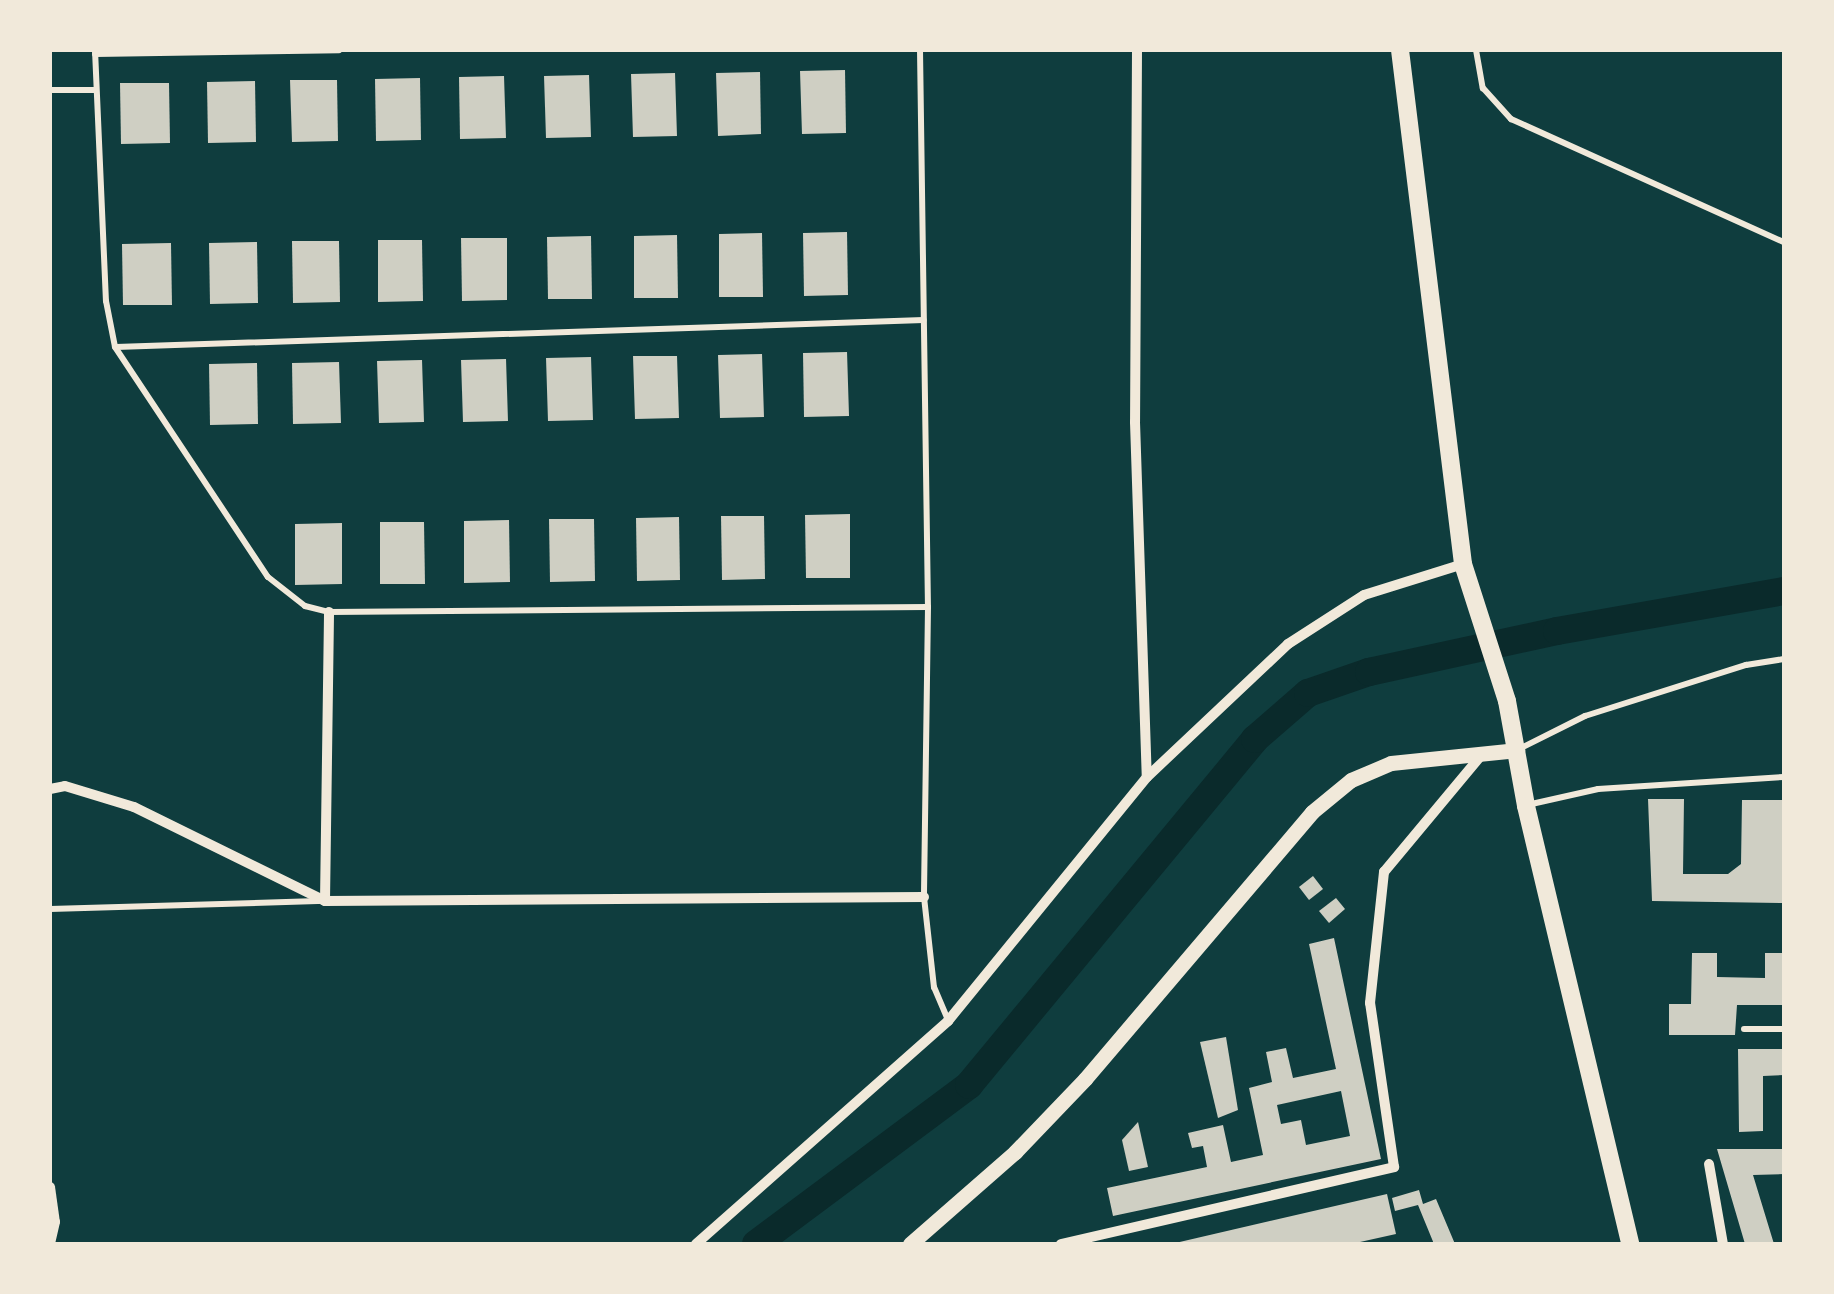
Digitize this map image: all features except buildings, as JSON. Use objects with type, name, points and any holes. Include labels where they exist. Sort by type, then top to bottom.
[{"type":"main road","points":[[1400,50],[1463,564],[1507,701],[1526,806],[1630,1244]]},
{"type":"main road","points":[[910,1244],[1015,1152],[1085,1078],[1312,812],[1351,780],[1391,763],[1479,758],[1517,750]]},
{"type":"street","points":[[1138,50],[1136,422],[1147,777]]},
{"type":"street","points":[[696,1244],[891,1078],[948,1020],[1147,777],[1327,616],[1364,595],[1463,564]]},
{"type":"street","points":[[324,901],[329,612]]},
{"type":"street","points":[[1062,1244],[1394,1167],[1370,1003],[1384,872],[1479,758]]},
{"type":"street","points":[[50,789],[65,786],[134,807],[324,901],[924,897]]},
{"type":"street","points":[[1709,1164],[1723,1244]]},
{"type":"street","points":[[50,1188],[56,1222],[50,1244]]},
{"type":"street","points":[[1109,1244],[1116,1232]]},
{"type":"lane","points":[[339,50],[95,52],[106,302],[115,347],[268,577],[305,606],[329,612],[928,607]]},
{"type":"lane","points":[[920,50],[928,607],[924,897],[934,987],[948,1020]]},
{"type":"lane","points":[[1476,50],[1483,88],[1511,119],[1784,242]]},
{"type":"lane","points":[[50,90],[96,90]]},
{"type":"lane","points":[[115,347],[924,320]]},
{"type":"lane","points":[[1517,750],[1584,716],[1746,665],[1784,659]]},
{"type":"lane","points":[[1526,806],[1598,789],[1784,777]]},
{"type":"lane","points":[[50,909],[324,901]]},
{"type":"lane","points":[[1744,1029],[1784,1029]]},
{"type":"waterway","points":[[756,1244],[969,1085],[1255,739],[1308,693],[1369,672],[1557,631],[1784,591]]}]
